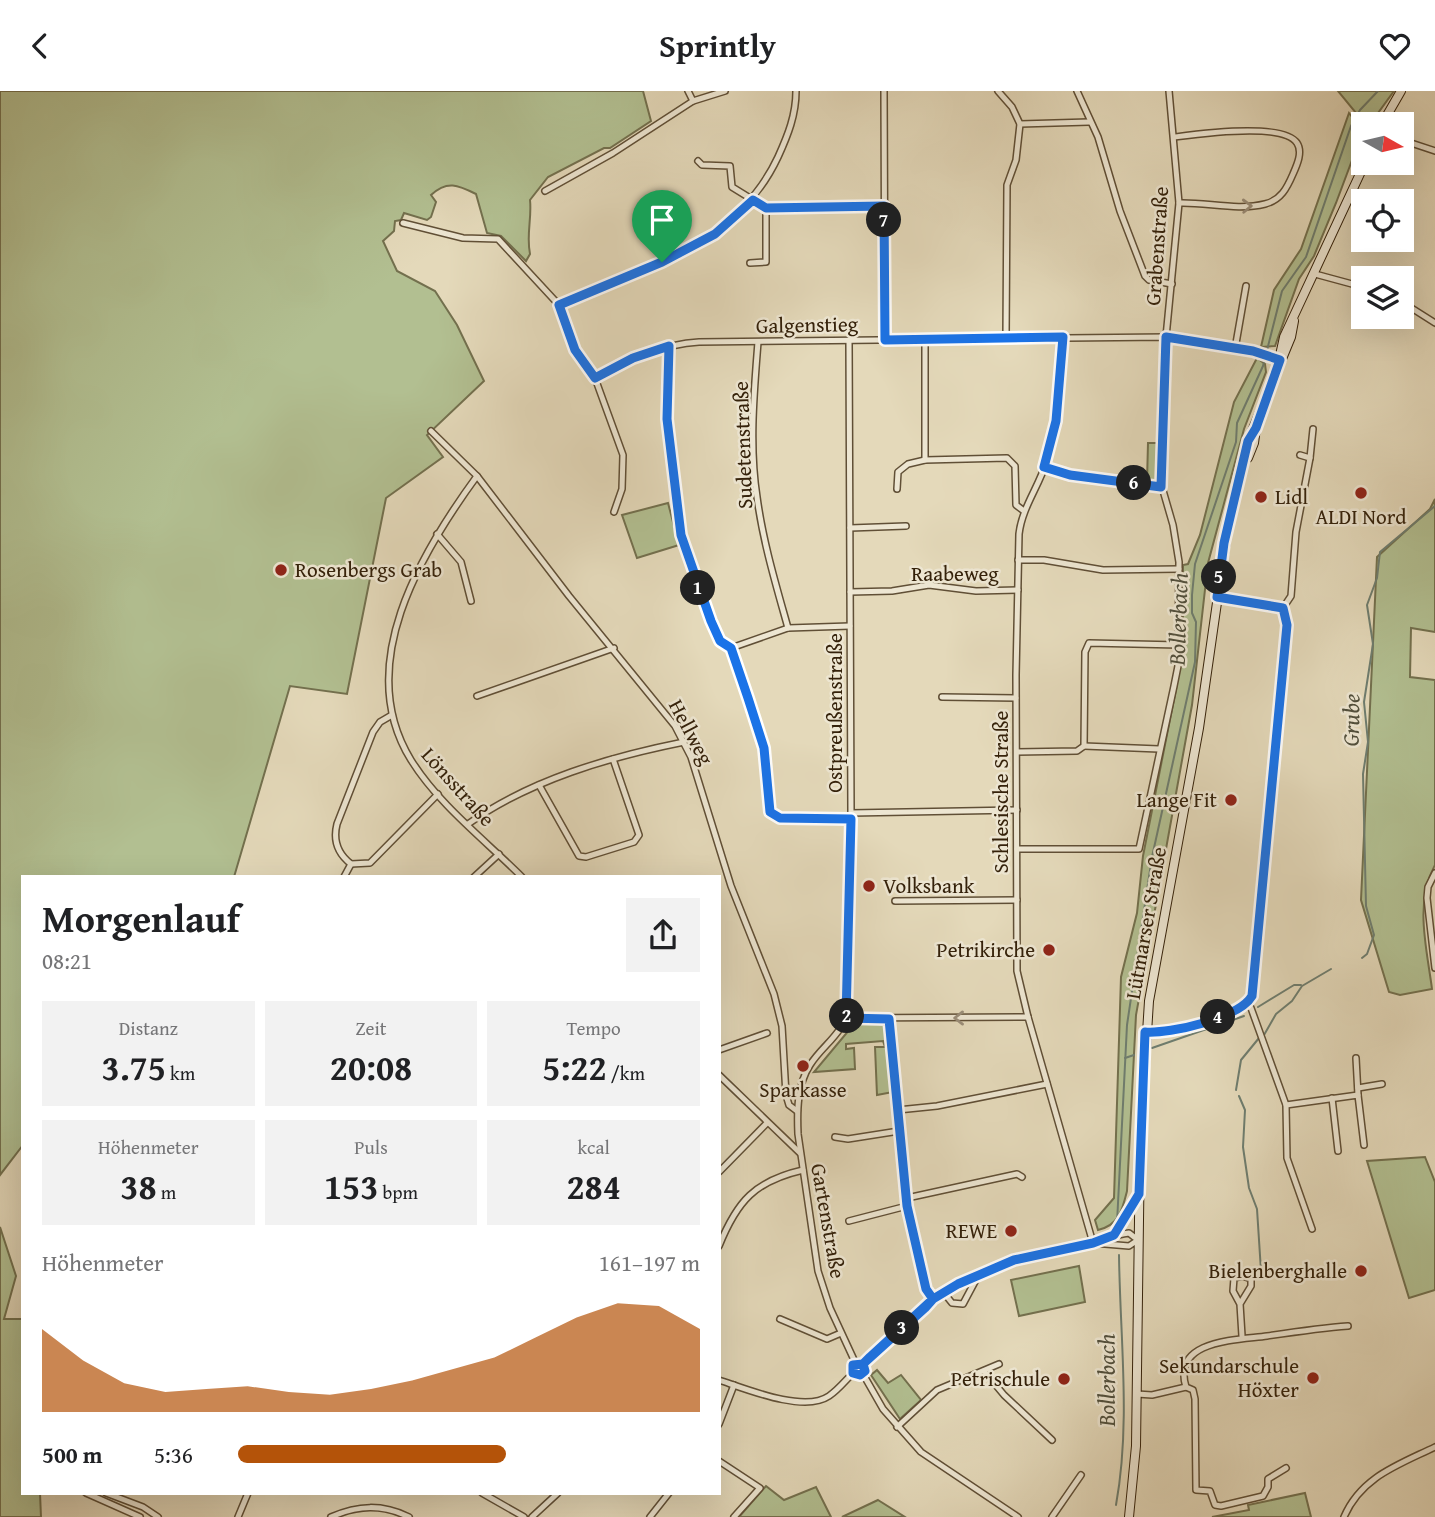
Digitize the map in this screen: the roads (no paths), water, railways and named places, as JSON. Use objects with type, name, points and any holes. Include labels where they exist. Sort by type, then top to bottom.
[{"type":"main road","points":[[1389,112],[1401,91]]},
{"type":"main road","name":"Lütmarser Straße","points":[[1129,1517],[1134,1490],[1139,1194],[1145,1032],[1154,969],[1199,728],[1224,543],[1243,467],[1253,447],[1256,428],[1284,337],[1294,321],[1360,175]]},
{"type":"street","points":[[688,91],[693,101]]},
{"type":"street","points":[[545,191],[613,153],[693,101],[724,91]]},
{"type":"street","points":[[559,305],[668,260],[715,234],[753,200],[771,172],[791,127],[796,91]]},
{"type":"street","points":[[884,91],[885,340]]},
{"type":"street","points":[[998,91],[1012,107],[1020,124],[1016,160],[1007,185],[1006,338]]},
{"type":"street","points":[[1077,91],[1098,137],[1120,211],[1144,276],[1149,280],[1172,284]]},
{"type":"street","name":"Grabenstraße","points":[[1017,849],[1139,849],[1178,666],[1179,569],[1173,525],[1161,487],[1166,337],[1179,203],[1169,91]]},
{"type":"street","points":[[1020,124],[1089,122]]},
{"type":"street","points":[[1175,137],[1215,131],[1267,133],[1291,138],[1297,143],[1300,153],[1283,195],[1268,203],[1235,206],[1179,203]]},
{"type":"street","points":[[1414,144],[1435,151]]},
{"type":"street","points":[[698,161],[702,165],[730,166],[732,187],[766,208],[884,206]]},
{"type":"street","points":[[750,263],[766,263],[766,208]]},
{"type":"street","points":[[403,223],[463,238],[498,239],[559,305],[575,350],[595,378],[623,455],[622,489],[614,512]]},
{"type":"street","points":[[1315,274],[1351,284]]},
{"type":"street","points":[[1235,349],[1245,286]]},
{"type":"street","points":[[1414,310],[1435,323]]},
{"type":"street","name":"Schlesische Straße","points":[[1063,337],[1056,421],[1044,467],[1020,520],[1016,698],[1017,971],[1093,1243]]},
{"type":"street","name":"Galgenstieg","points":[[595,378],[633,358],[688,342],[1166,337],[1258,353],[1276,359]]},
{"type":"street","points":[[925,460],[926,339]]},
{"type":"street","name":"Ostpreußenstraße","points":[[846,1018],[851,816],[849,341]]},
{"type":"street","name":"Sudetenstraße","points":[[758,342],[753,425],[756,495],[769,562],[788,628]]},
{"type":"street","points":[[669,346],[667,419],[681,535],[711,621],[720,641],[731,648],[764,748],[772,815],[780,818],[1017,810]]},
{"type":"street","points":[[1145,1032],[1178,1029],[1236,1011],[1247,1005],[1255,983],[1287,625],[1283,608],[1291,596],[1298,523],[1313,429]]},
{"type":"street","name":"Hellweg","points":[[430,431],[477,476],[569,597],[664,709],[684,742],[698,777],[731,886],[774,994],[782,1026],[786,1095],[789,1105],[797,1111]]},
{"type":"street","points":[[1300,456],[1310,459]]},
{"type":"street","points":[[897,489],[898,472],[902,467],[925,460],[1013,460],[1016,505],[1024,512]]},
{"type":"street","points":[[1044,467],[1070,475],[1161,487]]},
{"type":"street","name":"Lönsstraße","points":[[477,476],[437,534],[412,582],[395,632],[388,670],[392,715],[412,761],[438,794],[520,875]]},
{"type":"street","points":[[850,528],[906,527]]},
{"type":"street","points":[[437,534],[454,550],[461,562],[471,601]]},
{"type":"street","points":[[1018,560],[1044,559],[1103,570],[1179,569]]},
{"type":"street","name":"Raabeweg","points":[[850,592],[892,591],[929,585],[976,591],[1018,590]]},
{"type":"street","points":[[1217,597],[1283,608]]},
{"type":"street","points":[[731,648],[788,628],[850,626]]},
{"type":"street","points":[[1084,746],[1086,646],[1094,642],[1179,645]]},
{"type":"street","points":[[477,696],[614,648]]},
{"type":"street","points":[[942,698],[1016,698]]},
{"type":"street","points":[[351,864],[339,850],[335,832],[337,824],[373,732],[380,722],[392,715]]},
{"type":"street","points":[[468,824],[493,806],[540,785],[613,759],[684,742]]},
{"type":"street","points":[[1017,752],[1077,751],[1084,746],[1159,748]]},
{"type":"street","points":[[540,785],[579,856],[586,857],[634,842],[639,835],[613,759]]},
{"type":"street","points":[[351,864],[370,863],[438,794]]},
{"type":"street","points":[[476,875],[499,854]]},
{"type":"street","points":[[345,875],[351,864]]},
{"type":"street","points":[[1435,873],[1428,887],[1427,898],[1435,968]]},
{"type":"street","points":[[895,901],[1017,900]]},
{"type":"street","points":[[1247,1005],[1251,1008],[1261,1042],[1286,1105],[1287,1159],[1312,1229]]},
{"type":"street","points":[[797,1111],[808,1068],[840,1031],[846,1018],[1028,1017]]},
{"type":"street","points":[[889,1019],[907,1206],[926,1289],[933,1299]]},
{"type":"street","points":[[721,1049],[766,1033]]},
{"type":"street","points":[[1356,1058],[1364,1145]]},
{"type":"street","points":[[721,1077],[800,1153]]},
{"type":"street","points":[[1358,1088],[1382,1083]]},
{"type":"street","points":[[898,1109],[937,1106],[1047,1084]]},
{"type":"street","points":[[1286,1105],[1359,1095]]},
{"type":"street","points":[[1332,1098],[1338,1151]]},
{"type":"street","name":"Gartenstraße","points":[[797,1111],[800,1153],[818,1271],[855,1363]]},
{"type":"street","points":[[721,1170],[767,1123]]},
{"type":"street","points":[[835,1137],[848,1139],[899,1131]]},
{"type":"street","points":[[721,1242],[738,1208],[768,1180],[803,1170]]},
{"type":"street","points":[[907,1198],[981,1179],[1017,1174],[1021,1177]]},
{"type":"street","points":[[1114,1235],[1139,1194]]},
{"type":"street","points":[[849,1221],[859,1221],[907,1206]]},
{"type":"street","points":[[1018,1517],[920,1452],[897,1427],[863,1374],[863,1364],[933,1299],[979,1274],[1014,1260],[1093,1243],[1114,1235],[1129,1234],[1138,1240],[1129,1245],[1093,1243]]},
{"type":"street","points":[[944,1293],[952,1303],[963,1304],[979,1274]]},
{"type":"street","points":[[1240,1304],[1251,1286],[1251,1279],[1243,1276],[1234,1278],[1233,1282],[1233,1291],[1240,1304],[1242,1336]]},
{"type":"street","points":[[780,1319],[827,1339],[841,1332]]},
{"type":"street","points":[[1186,1387],[1184,1371],[1188,1361],[1201,1350],[1230,1338],[1348,1327]]},
{"type":"street","points":[[721,1381],[806,1402],[828,1397],[853,1373],[855,1363],[863,1364]]},
{"type":"street","points":[[897,1427],[937,1390],[999,1364]]},
{"type":"street","points":[[984,1371],[1004,1395],[1052,1440]]},
{"type":"street","points":[[853,1373],[863,1374]]},
{"type":"street","points":[[721,1419],[734,1385]]},
{"type":"street","points":[[1137,1394],[1152,1395],[1186,1387],[1193,1390],[1196,1490],[1210,1491],[1215,1505],[1263,1496],[1268,1479],[1286,1468]]},
{"type":"street","points":[[1345,1516],[1353,1497],[1369,1481],[1435,1447]]},
{"type":"street","points":[[721,1462],[760,1488],[734,1517]]},
{"type":"street","points":[[1052,1517],[1081,1475]]},
{"type":"street","points":[[90,1495],[140,1517]]},
{"type":"street","points":[[111,1495],[143,1507],[158,1517]]},
{"type":"street","points":[[237,1517],[247,1495]]},
{"type":"street","points":[[486,1495],[524,1517]]},
{"type":"street","points":[[532,1517],[556,1495]]},
{"type":"street","points":[[650,1517],[667,1495]]},
{"type":"street","points":[[331,1517],[354,1508],[369,1507],[391,1509],[409,1517]]},
{"type":"waterway","name":"Bollerbach","points":[[1117,1223],[1127,1025],[1152,857],[1195,662],[1196,622],[1192,613],[1195,564],[1236,442],[1237,423],[1263,366],[1282,291],[1306,257],[1351,126],[1360,110],[1378,91]]},
{"type":"waterway","name":"Grube","points":[[1362,958],[1367,954],[1374,935],[1366,906],[1363,774],[1368,742],[1364,702],[1373,644],[1367,605],[1377,578],[1380,552],[1435,506]]},
{"type":"waterway","name":"Grube","points":[[1264,1035],[1276,1014],[1292,1001],[1302,986],[1331,969]]},
{"type":"waterway","points":[[1258,1007],[1294,985],[1301,985]]},
{"type":"waterway","points":[[1152,1048],[1244,1016]]},
{"type":"waterway","name":"Grube","points":[[1236,1090],[1241,1060],[1259,1038]]},
{"type":"waterway","points":[[1125,1058],[1134,1055]]},
{"type":"waterway","name":"Grube","points":[[1239,1096],[1245,1110],[1243,1147],[1249,1188],[1257,1209],[1261,1271]]},
{"type":"waterway","name":"Bollerbach","points":[[1116,1505],[1124,1412],[1119,1255]]},
{"type":"place","name":"ALDI Nord","points":[[1361,493]]},
{"type":"place","name":"Lidl","points":[[1261,497]]},
{"type":"place","name":"Rosenbergs Grab","points":[[281,570]]},
{"type":"place","name":"Lange Fit","points":[[1231,800]]},
{"type":"place","name":"Volksbank","points":[[869,886]]},
{"type":"place","name":"Petrikirche","points":[[1049,950]]},
{"type":"place","name":"Sparkasse","points":[[803,1066]]},
{"type":"place","name":"REWE","points":[[1011,1231]]},
{"type":"place","name":"Bielenberghalle","points":[[1361,1271]]},
{"type":"place","name":"Sekundarschule Höxter","points":[[1313,1378]]},
{"type":"place","name":"Petrischule","points":[[1064,1379]]}]
